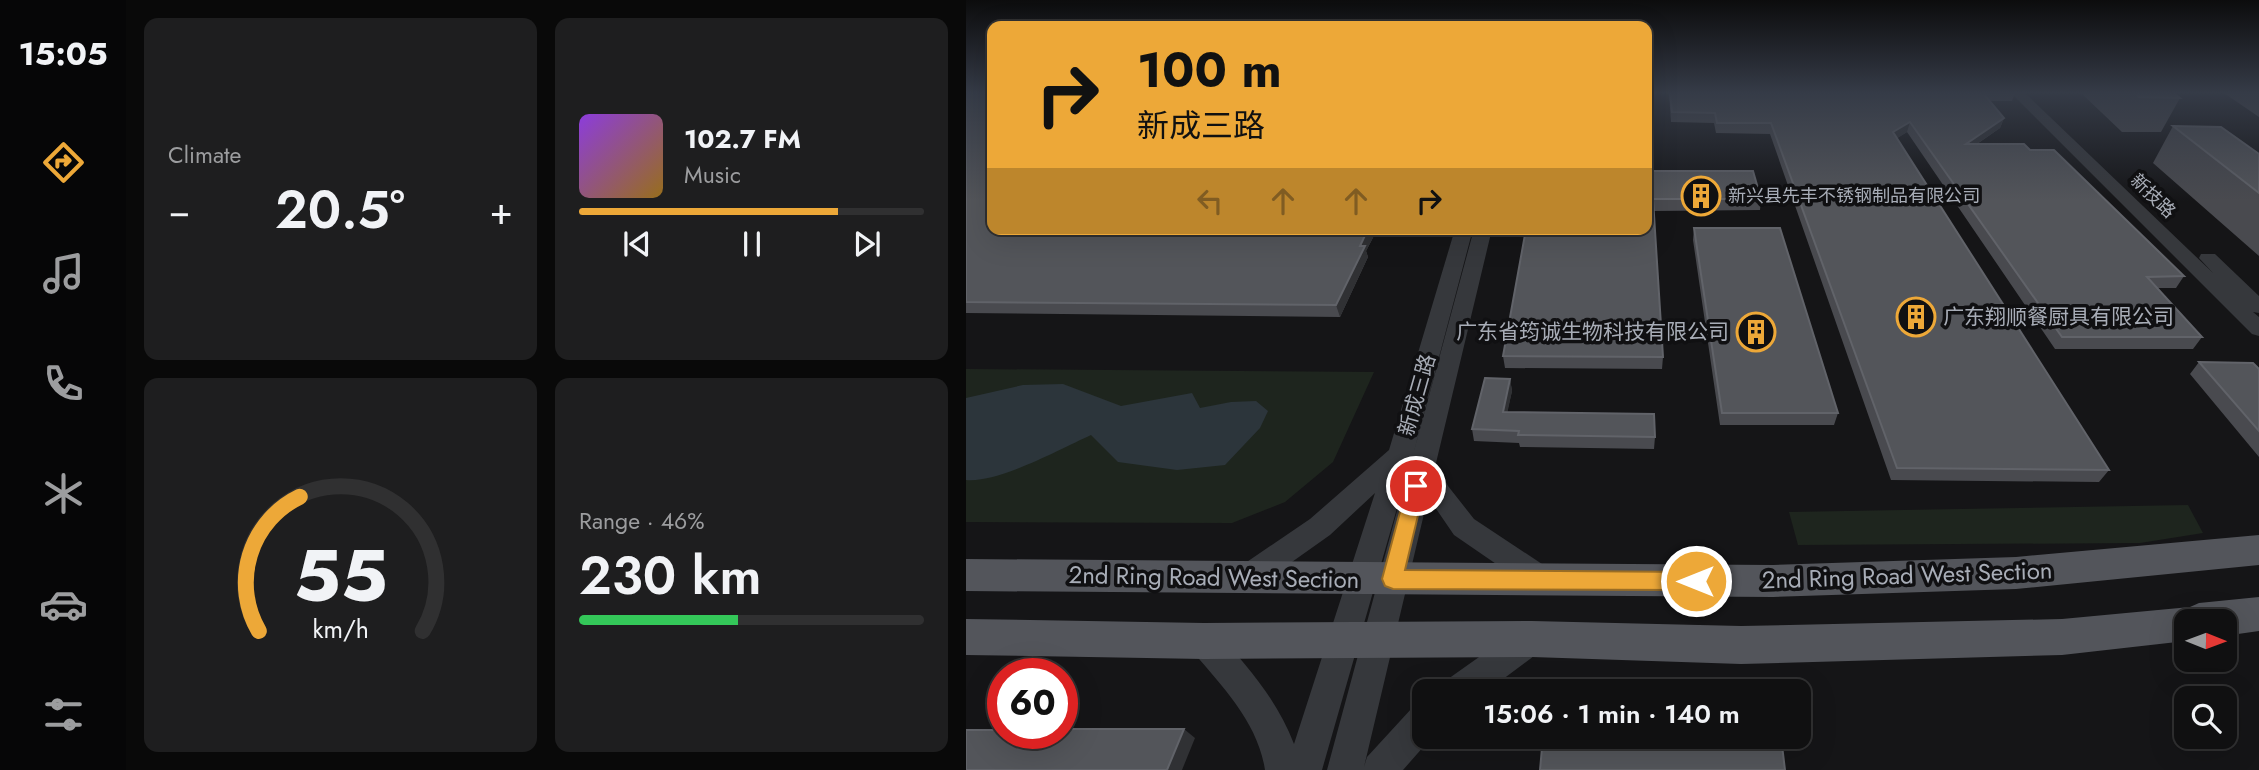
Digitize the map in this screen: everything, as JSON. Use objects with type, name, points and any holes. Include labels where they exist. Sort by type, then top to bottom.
[{"type":"main road","name":"2nd Ring Road West Section","points":[[966,575],[1773,581],[2016,573],[2259,550]]},
{"type":"main road","points":[[2237,617],[2259,614]]},
{"type":"main road","points":[[966,637],[1204,641],[1532,639],[1741,645],[2062,637],[2174,624]]},
{"type":"street","name":"新技路","points":[[2054,129],[2259,330]]},
{"type":"street","name":"新技路","points":[[2073,129],[2259,307]]},
{"type":"street","name":"新成三路","points":[[1411,458],[1463,235]]},
{"type":"street","name":"新成三路","points":[[1345,770],[1361,640],[1411,458],[1481,235]]},
{"type":"street","points":[[1248,578],[1411,458],[1464,527],[1544,581]]},
{"type":"street","points":[[1477,679],[1532,639]]},
{"type":"street","points":[[1304,770],[1361,640]]},
{"type":"street","points":[[1204,641],[1259,707],[1282,760],[1283,770]]},
{"type":"street","points":[[1380,770],[1412,734]]},
{"type":"shaded area","points":[[966,369],[1374,372],[1333,462],[1285,502],[1232,523],[966,522]]},
{"type":"shaded area","points":[[1063,384],[1121,406],[1192,393],[1200,408],[1231,402],[1256,401],[1268,411],[1260,428],[1225,465],[1177,470],[1118,462],[1091,435],[1012,471],[980,480],[966,480],[966,398],[1023,385]]},
{"type":"shaded area","points":[[2188,505],[2203,533],[2140,543],[1798,545],[1789,512]]},
{"type":"building","points":[[966,129],[987,129],[987,235],[1365,235],[1360,246],[1365,246],[1336,305],[966,302]]},
{"type":"building","points":[[1773,129],[1898,129],[1893,132],[2109,470],[1897,468]]},
{"type":"building","points":[[1915,129],[1988,129],[1966,144],[2024,144],[2030,150],[2054,150],[2184,276],[2147,277],[2202,337],[2062,337]]},
{"type":"building","points":[[2177,129],[2224,129],[2259,154],[2259,193]]},
{"type":"building","points":[[1652,171],[1753,171],[1761,199],[1653,199],[1663,357],[1503,356],[1525,235],[1652,235]]},
{"type":"building","name":"广东省筠诚生物科技有限公司","points":[[1694,228],[1780,228],[1838,413],[1722,413]]},
{"type":"building","points":[[2199,362],[2253,363],[2259,369],[2259,431]]},
{"type":"building","points":[[1485,378],[1510,379],[1503,412],[1654,414],[1655,437],[1518,435],[1519,431],[1472,429]]},
{"type":"building","points":[[1078,729],[1184,729],[1167,770],[966,770],[966,730],[987,730],[987,749],[1078,749]]},
{"type":"building","points":[[1542,749],[1782,749],[1785,770],[1540,770]]},
{"type":"place","name":"新兴县先丰不锈钢制品有限公司","points":[[1701,196]]},
{"type":"place","name":"广东翔顺餐厨具有限公司","points":[[1916,317]]},
{"type":"place","name":"广东省筠诚生物科技有限公司","points":[[1756,332]]},
{"type":"route","points":[[1416,486],[1393,579],[1696,581]]}]
